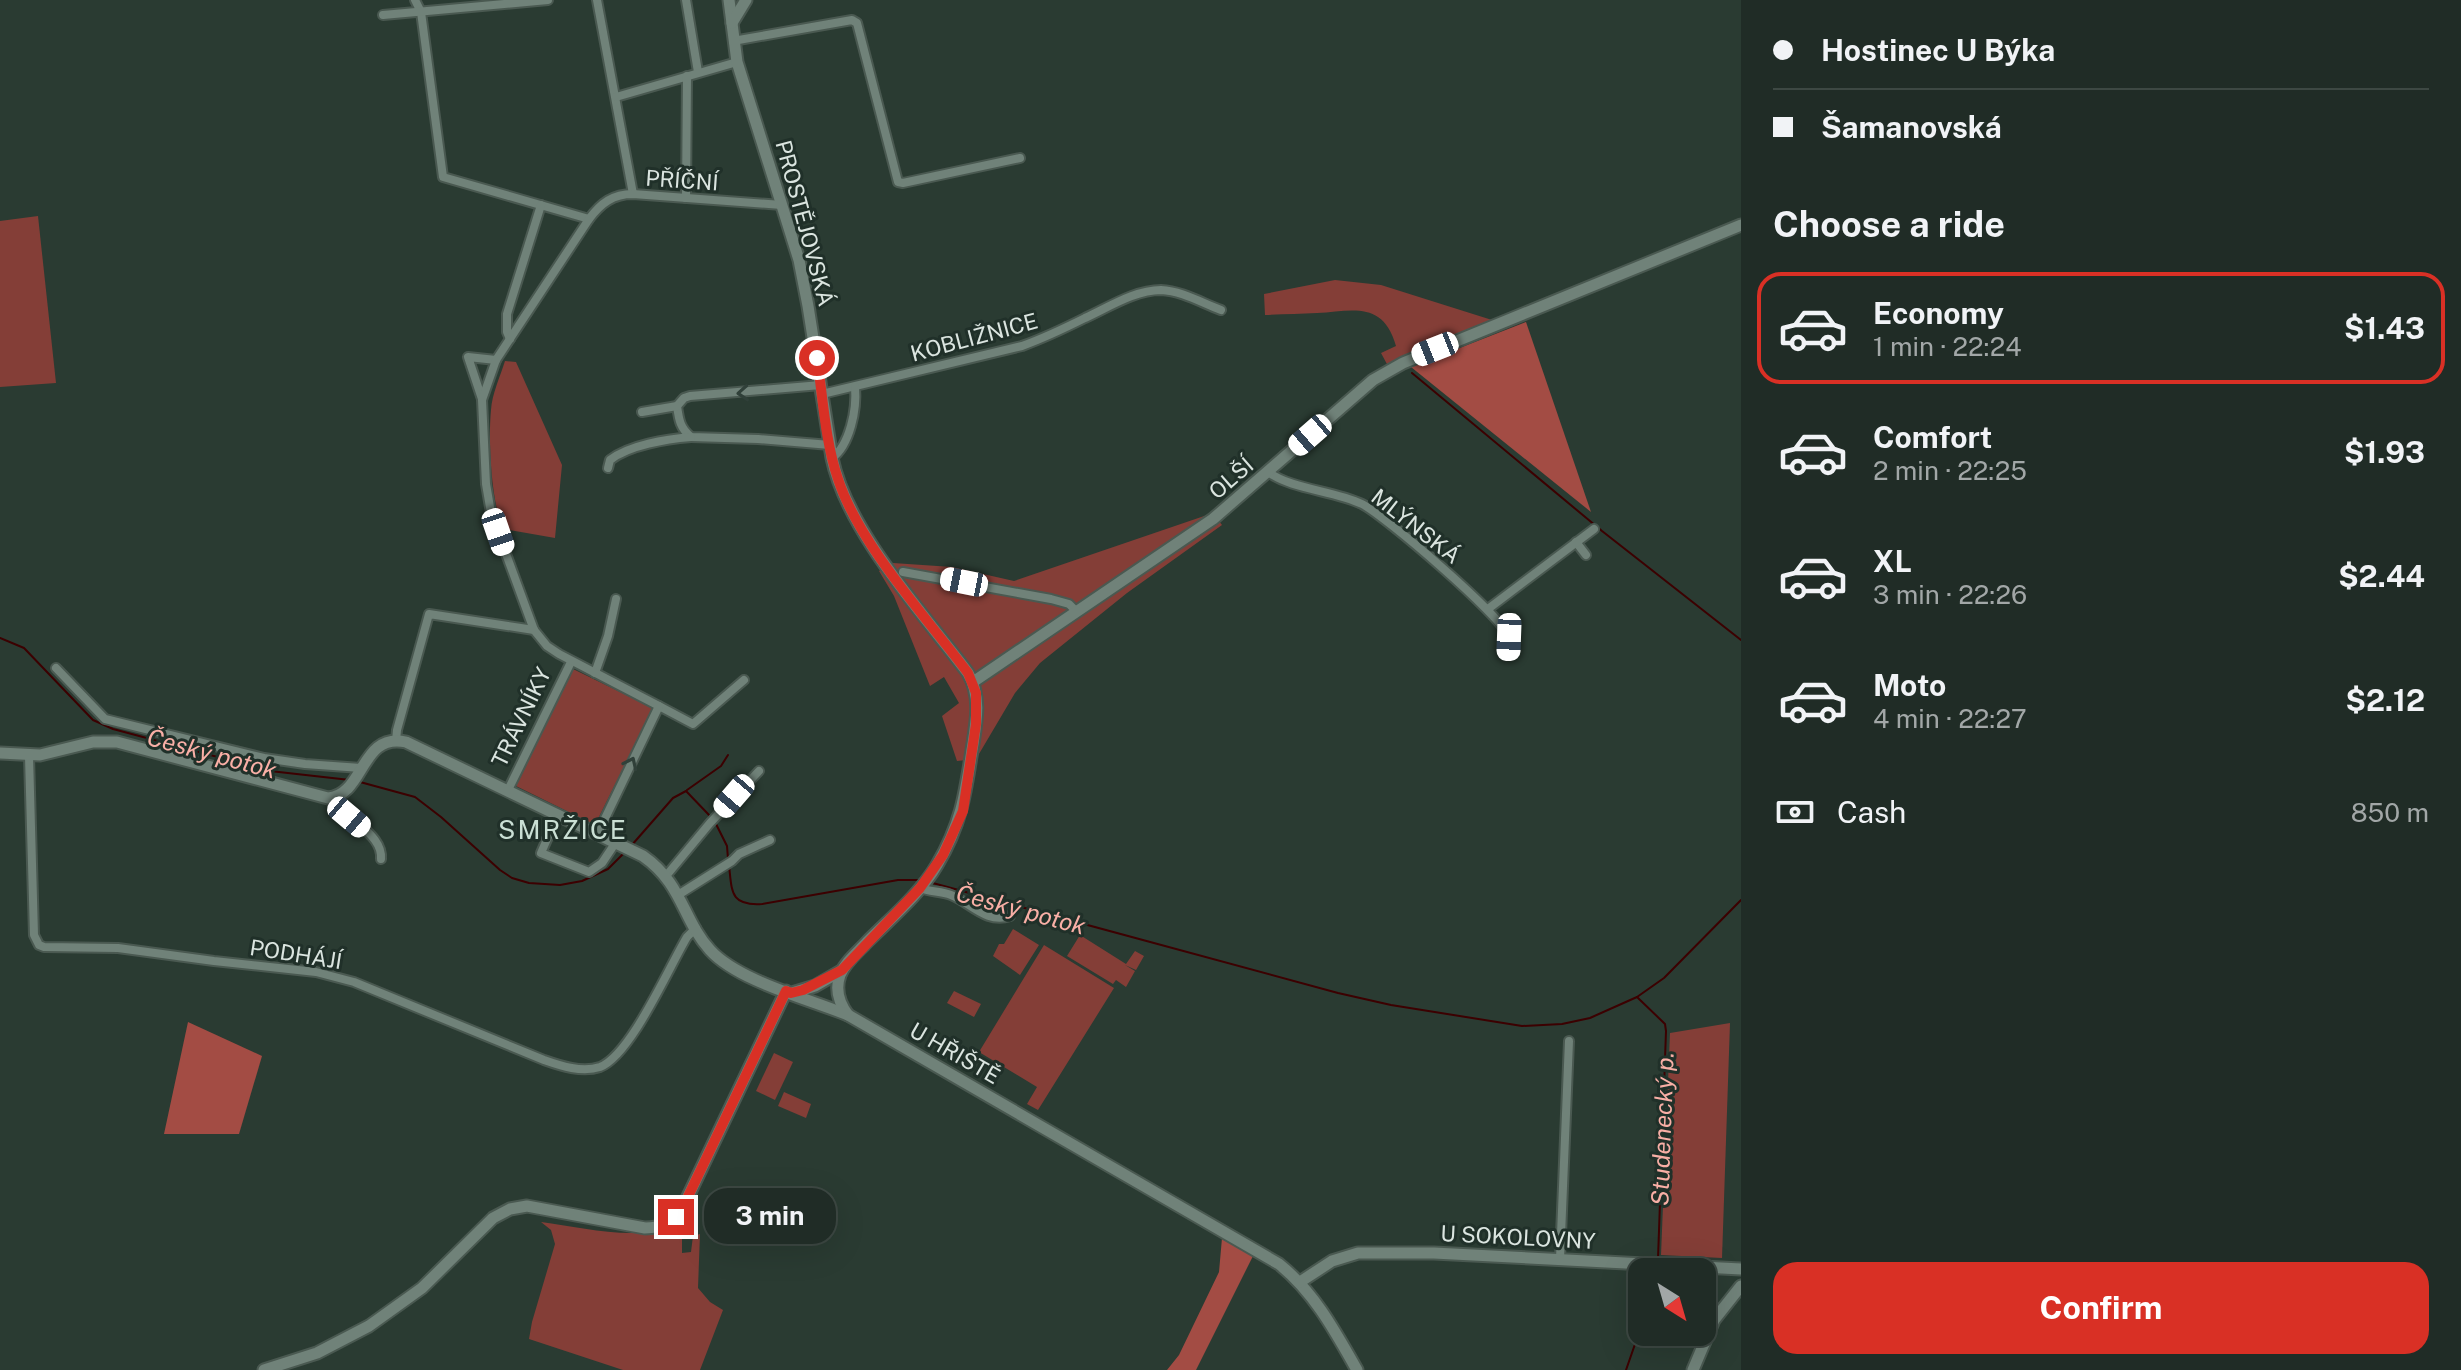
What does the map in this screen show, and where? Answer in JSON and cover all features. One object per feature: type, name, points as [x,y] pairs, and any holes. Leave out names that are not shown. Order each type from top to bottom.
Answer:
[{"type":"street","points":[[415,0],[421,12],[443,177],[589,219]]},
{"type":"street","points":[[383,15],[548,0]]},
{"type":"street","points":[[597,0],[633,194]]},
{"type":"street","points":[[686,0],[698,72]]},
{"type":"street","name":"PROSTĚJOVSKÁ","points":[[729,0],[737,62],[805,287],[832,458],[844,496],[869,540],[973,682]]},
{"type":"street","points":[[732,23],[746,0]]},
{"type":"street","points":[[733,41],[852,20],[857,23],[898,182],[1020,158]]},
{"type":"street","points":[[616,97],[737,62]]},
{"type":"street","points":[[686,198],[687,76]]},
{"type":"street","name":"PŘÍČNÍ","points":[[482,400],[496,360],[589,219],[597,208],[615,196],[633,194],[782,205]]},
{"type":"street","points":[[510,339],[506,325],[508,306],[541,205]]},
{"type":"street","name":"OLŠÍ","points":[[973,682],[1213,519],[1373,380],[1403,363],[1741,225]]},
{"type":"street","name":"KOBLIŽNICE","points":[[642,412],[677,406],[690,396],[855,387],[1022,346],[1122,300],[1159,290],[1179,293],[1221,310]]},
{"type":"street","points":[[496,360],[468,357],[482,400],[486,484],[491,513],[534,630],[547,646],[571,662],[693,724],[744,680]]},
{"type":"street","points":[[832,458],[843,446],[854,413],[855,387]]},
{"type":"street","points":[[677,406],[683,431],[691,437]]},
{"type":"street","points":[[608,468],[610,460],[620,454],[664,440],[691,437],[830,445]]},
{"type":"street","name":"MLÝNSKÁ","points":[[1268,472],[1280,479],[1354,501],[1375,511],[1488,609],[1509,637],[1508,655]]},
{"type":"street","points":[[1488,609],[1594,529]]},
{"type":"street","points":[[1576,542],[1586,555]]},
{"type":"street","points":[[903,572],[1051,599],[1069,604],[1076,611]]},
{"type":"street","points":[[595,673],[608,636],[616,599]]},
{"type":"street","points":[[0,753],[29,756],[93,742],[117,742],[320,797],[337,797],[350,786],[376,749],[396,741],[429,614],[534,630]]},
{"type":"street","name":"TRÁVNÍKY","points":[[508,790],[571,662]]},
{"type":"street","points":[[56,668],[105,719],[264,758],[359,771]]},
{"type":"street","points":[[264,1370],[317,1353],[369,1326],[422,1288],[493,1218],[510,1209],[527,1206],[640,1228],[657,1228],[672,1220],[683,1207],[789,992],[815,986],[842,970],[921,887],[943,855],[963,811],[977,714],[973,682]]},
{"type":"street","points":[[598,833],[659,706]]},
{"type":"street","name":"TRÁVNÍKY","points":[[396,741],[406,742],[634,851],[666,876],[707,947],[723,961],[789,992]]},
{"type":"street","name":"PODHÁJÍ","points":[[29,756],[34,935],[39,945],[44,947],[118,948],[316,972],[354,982],[544,1060],[589,1069],[606,1064],[620,1053],[687,937],[696,928]]},
{"type":"street","points":[[666,876],[759,771]]},
{"type":"street","points":[[337,797],[344,812],[378,843],[381,859]]},
{"type":"street","points":[[558,814],[541,853],[589,872],[602,863],[618,843]]},
{"type":"street","points":[[678,895],[739,854],[770,840]]},
{"type":"street","points":[[921,887],[960,899],[983,915],[1003,919],[1010,916]]},
{"type":"street","points":[[842,970],[838,993],[848,1015]]},
{"type":"street","name":"U HŘIŠTĚ","points":[[789,992],[848,1015],[1279,1264],[1300,1282],[1320,1307],[1357,1370]]},
{"type":"street","points":[[1560,1259],[1569,1041]]},
{"type":"street","name":"U SOKOLOVNY","points":[[1300,1282],[1332,1261],[1358,1253],[1434,1253],[1741,1269]]},
{"type":"street","points":[[1693,1370],[1714,1320],[1741,1286]]},
{"type":"shaded area","points":[[38,216],[56,383],[0,387],[0,221]]},
{"type":"shaded area","points":[[1335,280],[1381,285],[1492,320],[1388,366],[1381,353],[1396,346],[1390,331],[1375,315],[1354,310],[1265,315],[1264,294]]},
{"type":"shaded area","points":[[1526,322],[1591,512],[1411,367]]},
{"type":"shaded area","points":[[505,361],[516,362],[562,465],[555,538],[503,529],[499,517],[491,471],[490,423],[493,398]]},
{"type":"shaded area","points":[[1213,513],[1222,525],[1127,593],[1040,663],[1015,693],[976,759],[957,761],[942,716],[959,703],[944,677],[930,686],[894,596],[879,571],[893,563],[952,567],[1014,581]]},
{"type":"shaded area","points":[[573,669],[653,708],[595,825],[516,786]]},
{"type":"shaded area","points":[[1013,929],[1039,945],[1020,975],[993,956]]},
{"type":"shaded area","points":[[1080,935],[1126,964],[1135,951],[1144,956],[1136,970],[1125,965],[1135,971],[1126,987],[1116,980],[1113,984],[1067,956]]},
{"type":"shaded area","points":[[1044,945],[1114,988],[1038,1110],[1027,1104],[1037,1087],[979,1052]]},
{"type":"shaded area","points":[[954,991],[981,1004],[974,1017],[947,1003]]},
{"type":"shaded area","points":[[188,1022],[262,1056],[239,1134],[164,1134]]},
{"type":"shaded area","points":[[1730,1023],[1722,1258],[1661,1255],[1670,1033]]},
{"type":"shaded area","points":[[774,1053],[793,1062],[775,1100],[756,1091]]},
{"type":"shaded area","points":[[784,1092],[811,1104],[806,1118],[778,1106]]},
{"type":"shaded area","points":[[541,1222],[623,1233],[670,1227],[682,1232],[682,1253],[691,1252],[693,1236],[700,1234],[698,1288],[710,1302],[723,1310],[700,1370],[623,1370],[529,1339],[555,1244],[551,1230]]},
{"type":"shaded area","points":[[1222,1238],[1253,1256],[1196,1370],[1167,1370],[1179,1355],[1219,1272]]},
{"type":"waterway","points":[[1412,373],[1602,531],[1741,640]]},
{"type":"waterway","name":"Český potok","points":[[0,638],[24,648],[93,720],[113,729],[270,771],[350,780]]},
{"type":"waterway","points":[[687,790],[721,766],[728,755]]},
{"type":"waterway","name":"Český potok","points":[[360,782],[415,797],[500,870],[529,883],[560,885],[582,881],[608,869],[626,851]]},
{"type":"waterway","name":"Český potok","points":[[631,846],[673,798],[686,791],[710,816]]},
{"type":"waterway","name":"Český potok","points":[[716,824],[727,846],[728,859]]},
{"type":"waterway","name":"Český potok","points":[[729,865],[732,890],[738,900],[752,904],[898,880],[919,880]]},
{"type":"waterway","name":"Český potok","points":[[929,882],[1338,993],[1391,1005],[1522,1026],[1562,1024],[1590,1018],[1637,997],[1664,978],[1741,900]]},
{"type":"waterway","name":"Studenecký p.","points":[[1637,997],[1665,1024],[1666,1031],[1658,1258]]},
{"type":"waterway","name":"Studenecký p.","points":[[1626,1370],[1634,1346]]},
{"type":"district","name":"SMRŽICE","points":[[563,829]]},
{"type":"route","points":[[676,1217],[786,991],[803,990],[842,970],[920,888],[943,855],[965,800],[977,714],[975,687],[968,673],[879,555],[844,496],[833,464],[817,358]]}]
